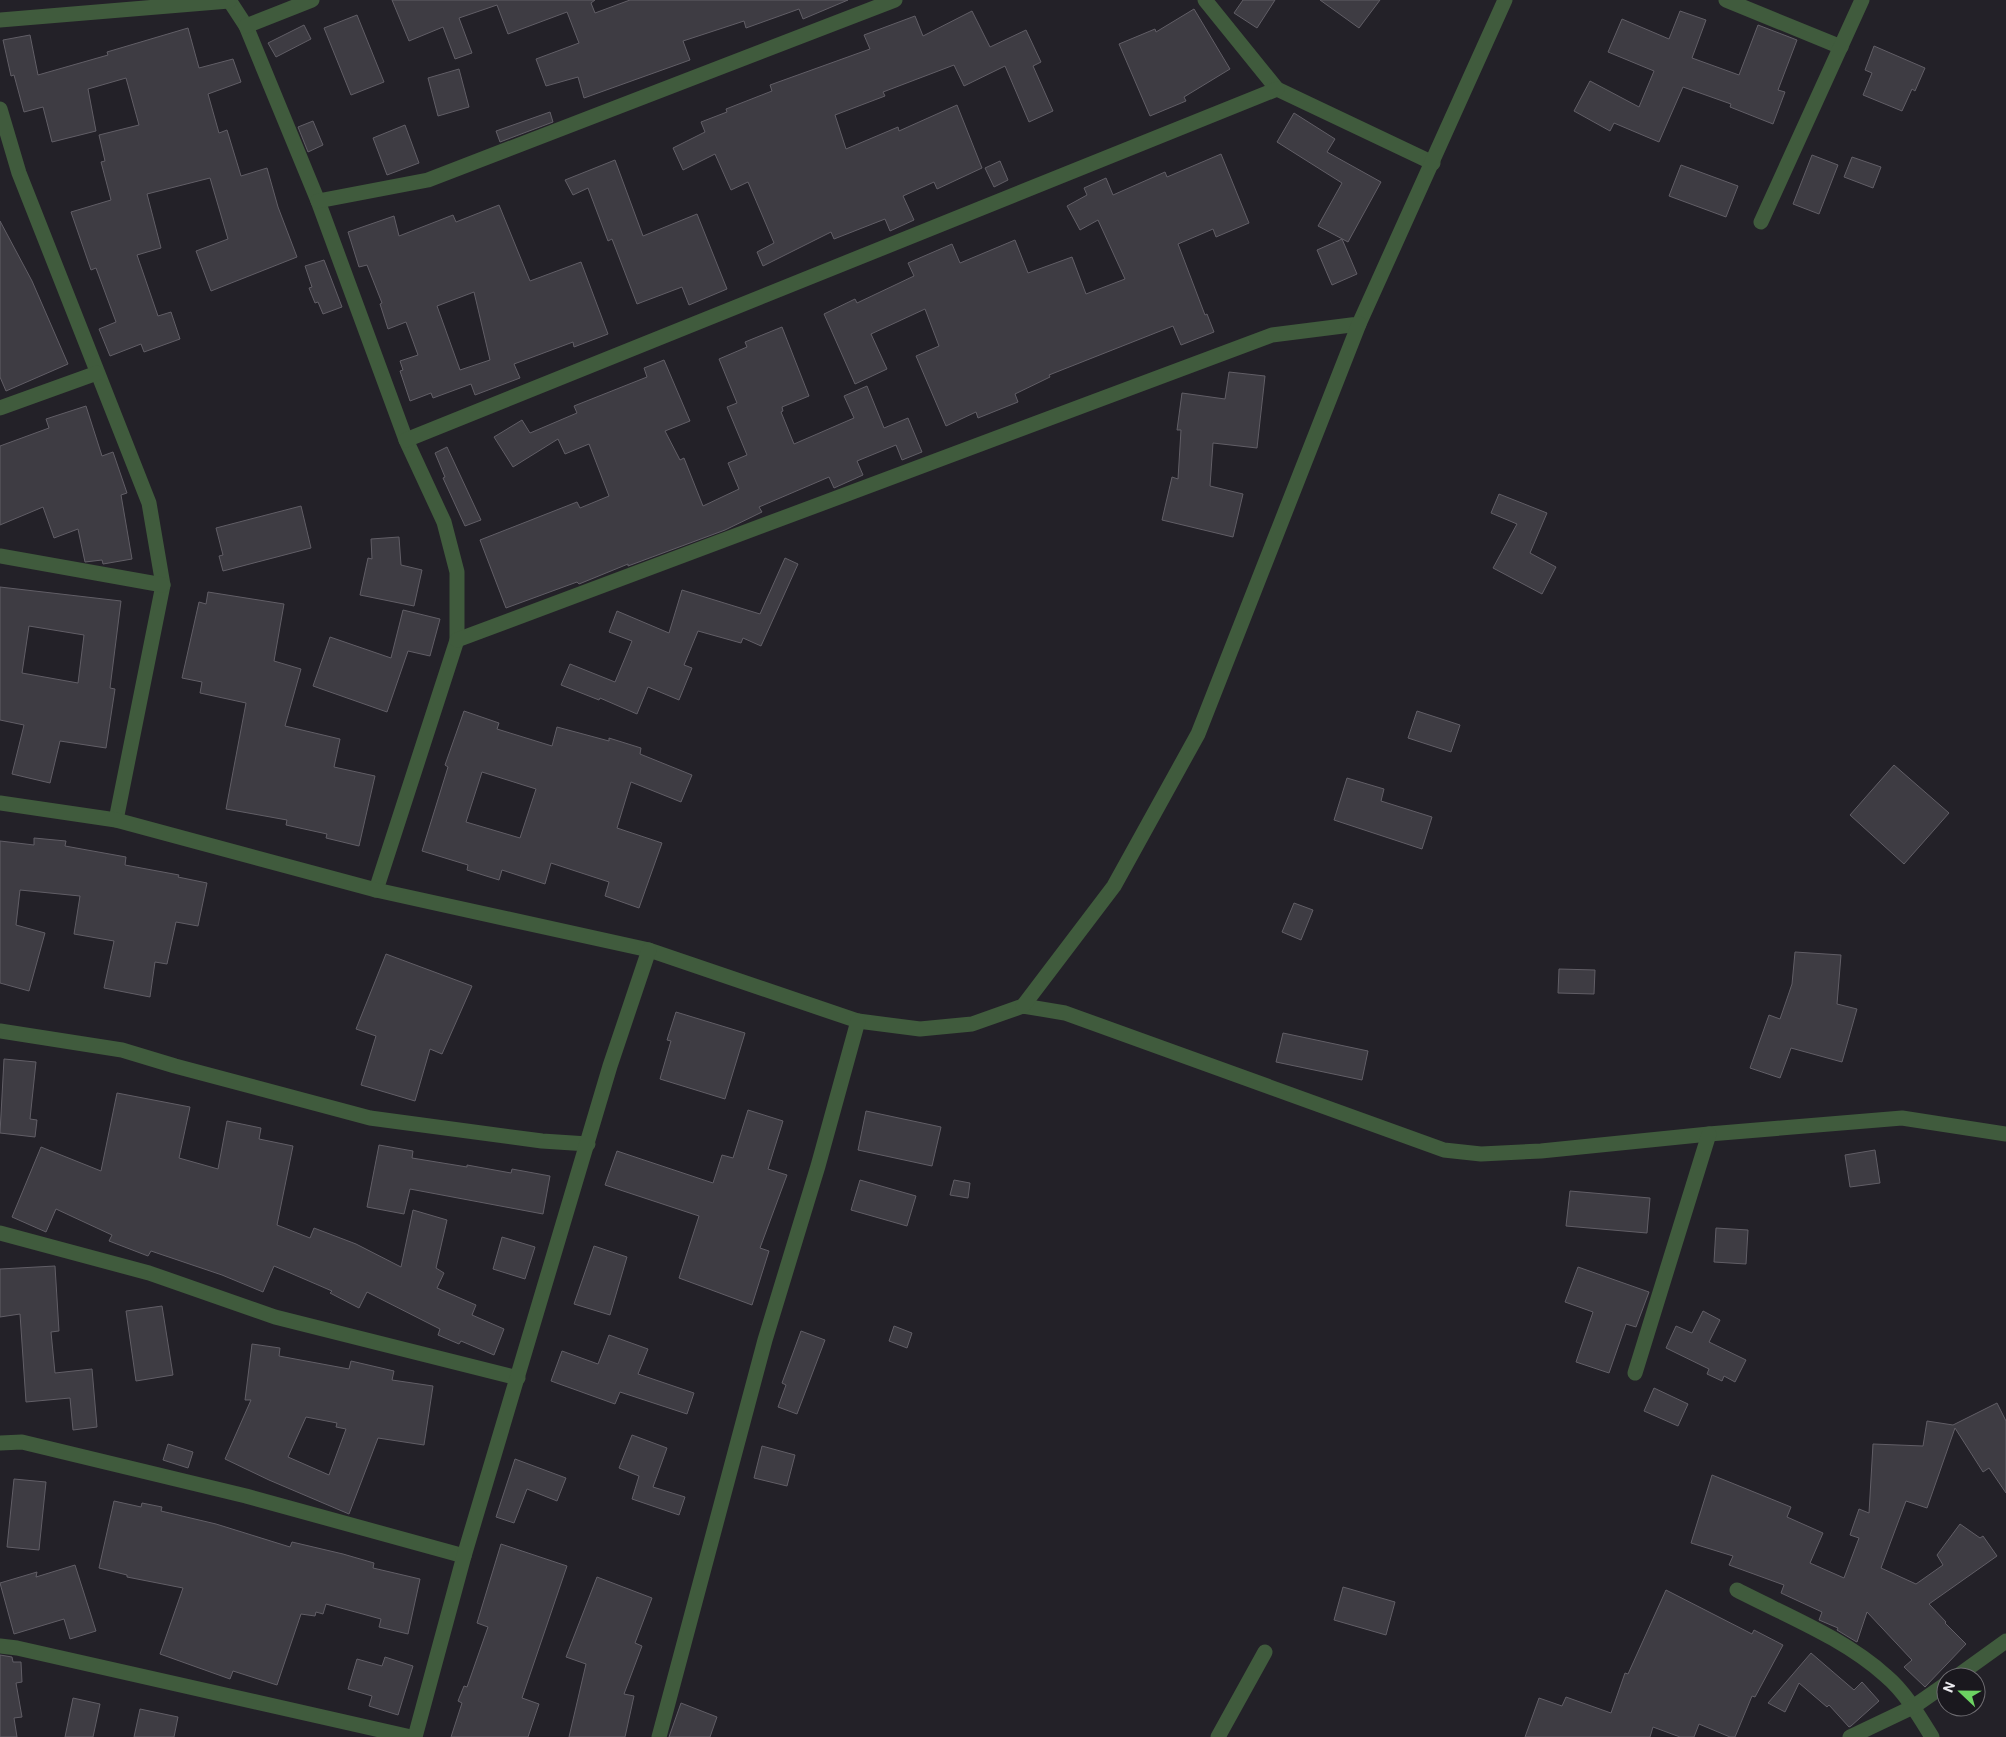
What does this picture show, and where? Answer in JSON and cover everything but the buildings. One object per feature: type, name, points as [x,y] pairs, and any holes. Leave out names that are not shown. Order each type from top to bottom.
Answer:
[{"type":"street","points":[[0,20],[229,0],[246,26],[318,201],[406,440],[444,522],[457,572],[457,640],[376,890]]},
{"type":"street","points":[[246,26],[312,0]]},
{"type":"street","points":[[318,201],[428,180],[895,0]]},
{"type":"street","points":[[1205,0],[1277,90],[1433,163]]},
{"type":"street","points":[[1023,1006],[1114,886],[1198,734],[1358,324],[1433,163],[1505,0]]},
{"type":"street","points":[[1726,0],[1841,47]]},
{"type":"street","points":[[1761,222],[1862,0]]},
{"type":"street","points":[[406,440],[1277,90]]},
{"type":"street","points":[[0,110],[19,173],[149,503],[163,585],[116,820]]},
{"type":"street","points":[[457,640],[1272,336],[1358,324]]},
{"type":"street","points":[[0,408],[98,373]]},
{"type":"street","points":[[0,556],[163,585]]},
{"type":"street","points":[[0,803],[116,820],[376,890],[649,950],[858,1021],[920,1030],[972,1024],[1023,1006],[1065,1013],[1444,1150],[1482,1154],[1541,1151],[1709,1134],[1902,1118],[2006,1134]]},
{"type":"street","points":[[415,1737],[464,1556],[610,1066],[649,950]]},
{"type":"street","points":[[659,1737],[762,1349],[818,1166],[858,1021]]},
{"type":"street","points":[[0,1031],[122,1050],[370,1118],[588,1144]]},
{"type":"street","points":[[1635,1373],[1709,1134]]},
{"type":"street","points":[[0,1232],[149,1273],[275,1317],[518,1378]]},
{"type":"street","points":[[0,1443],[22,1442],[246,1496],[464,1556]]},
{"type":"street","points":[[1737,1590],[1855,1651],[1888,1677],[1914,1707],[1932,1737]]},
{"type":"street","points":[[1970,1667],[2006,1641]]},
{"type":"street","points":[[0,1646],[36,1652],[411,1737]]},
{"type":"street","points":[[1218,1737],[1265,1652]]},
{"type":"street","points":[[1850,1737],[1914,1707],[1936,1691]]}]
